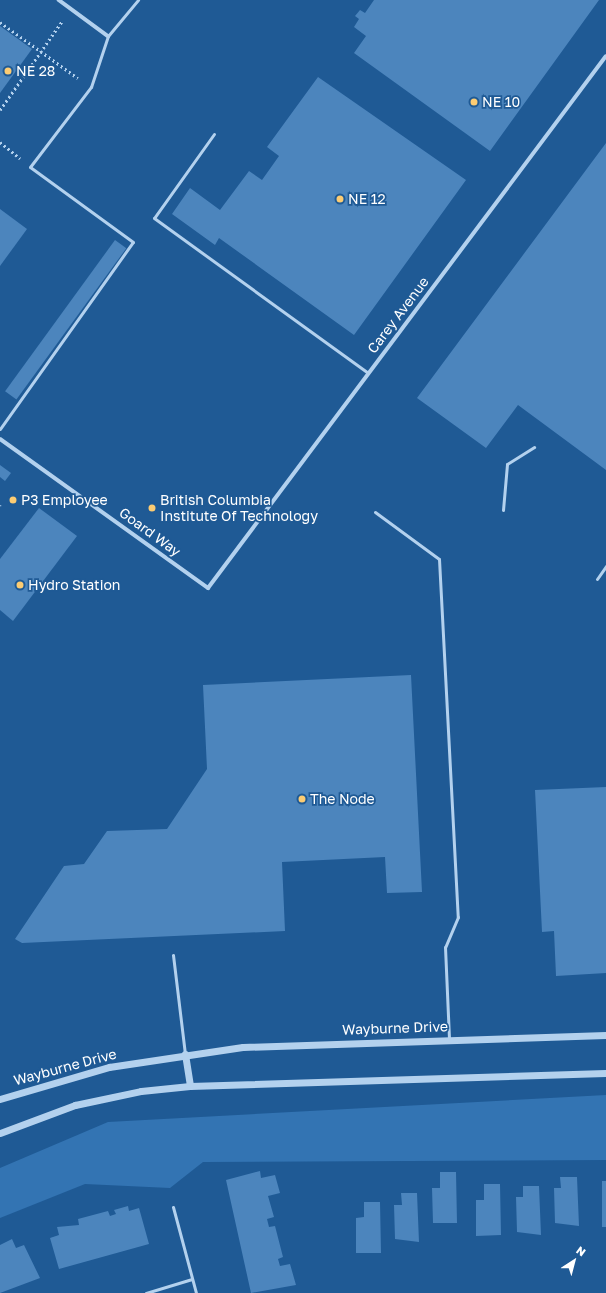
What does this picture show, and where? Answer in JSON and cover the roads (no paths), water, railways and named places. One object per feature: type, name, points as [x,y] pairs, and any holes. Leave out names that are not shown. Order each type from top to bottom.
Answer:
[{"type":"street","points":[[59,0],[108,36]]},
{"type":"street","name":"Carey Avenue","points":[[208,588],[606,56]]},
{"type":"street","name":"Goard Way","points":[[0,438],[208,588]]},
{"type":"street","name":"Wayburne Drive","points":[[0,1099],[109,1067],[185,1054],[243,1047],[606,1035]]},
{"type":"street","points":[[185,1054],[190,1086]]},
{"type":"street","points":[[0,1133],[75,1105],[141,1091],[190,1086],[606,1073]]},
{"type":"lane","points":[[0,429],[133,242],[30,166],[91,87],[108,36],[138,0]]},
{"type":"lane","points":[[214,134],[154,218],[368,373]]},
{"type":"lane","points":[[503,510],[507,464],[534,447]]},
{"type":"lane","points":[[375,512],[439,559],[458,917],[445,946],[449,1039]]},
{"type":"lane","points":[[597,579],[606,566]]},
{"type":"lane","points":[[173,956],[185,1054]]},
{"type":"lane","points":[[173,1207],[196,1293]]},
{"type":"lane","points":[[146,1293],[192,1279]]},
{"type":"place","name":"NE 28","points":[[8,71]]},
{"type":"place","name":"NE 10","points":[[474,102]]},
{"type":"place","name":"NE 12","points":[[340,199]]},
{"type":"place","name":"P3 Employee","points":[[13,500]]},
{"type":"place","name":"British Columbia Institute Of Technology","points":[[152,508]]},
{"type":"place","name":"Hydro Station","points":[[20,585]]},
{"type":"place","name":"The Node","points":[[302,799]]}]
